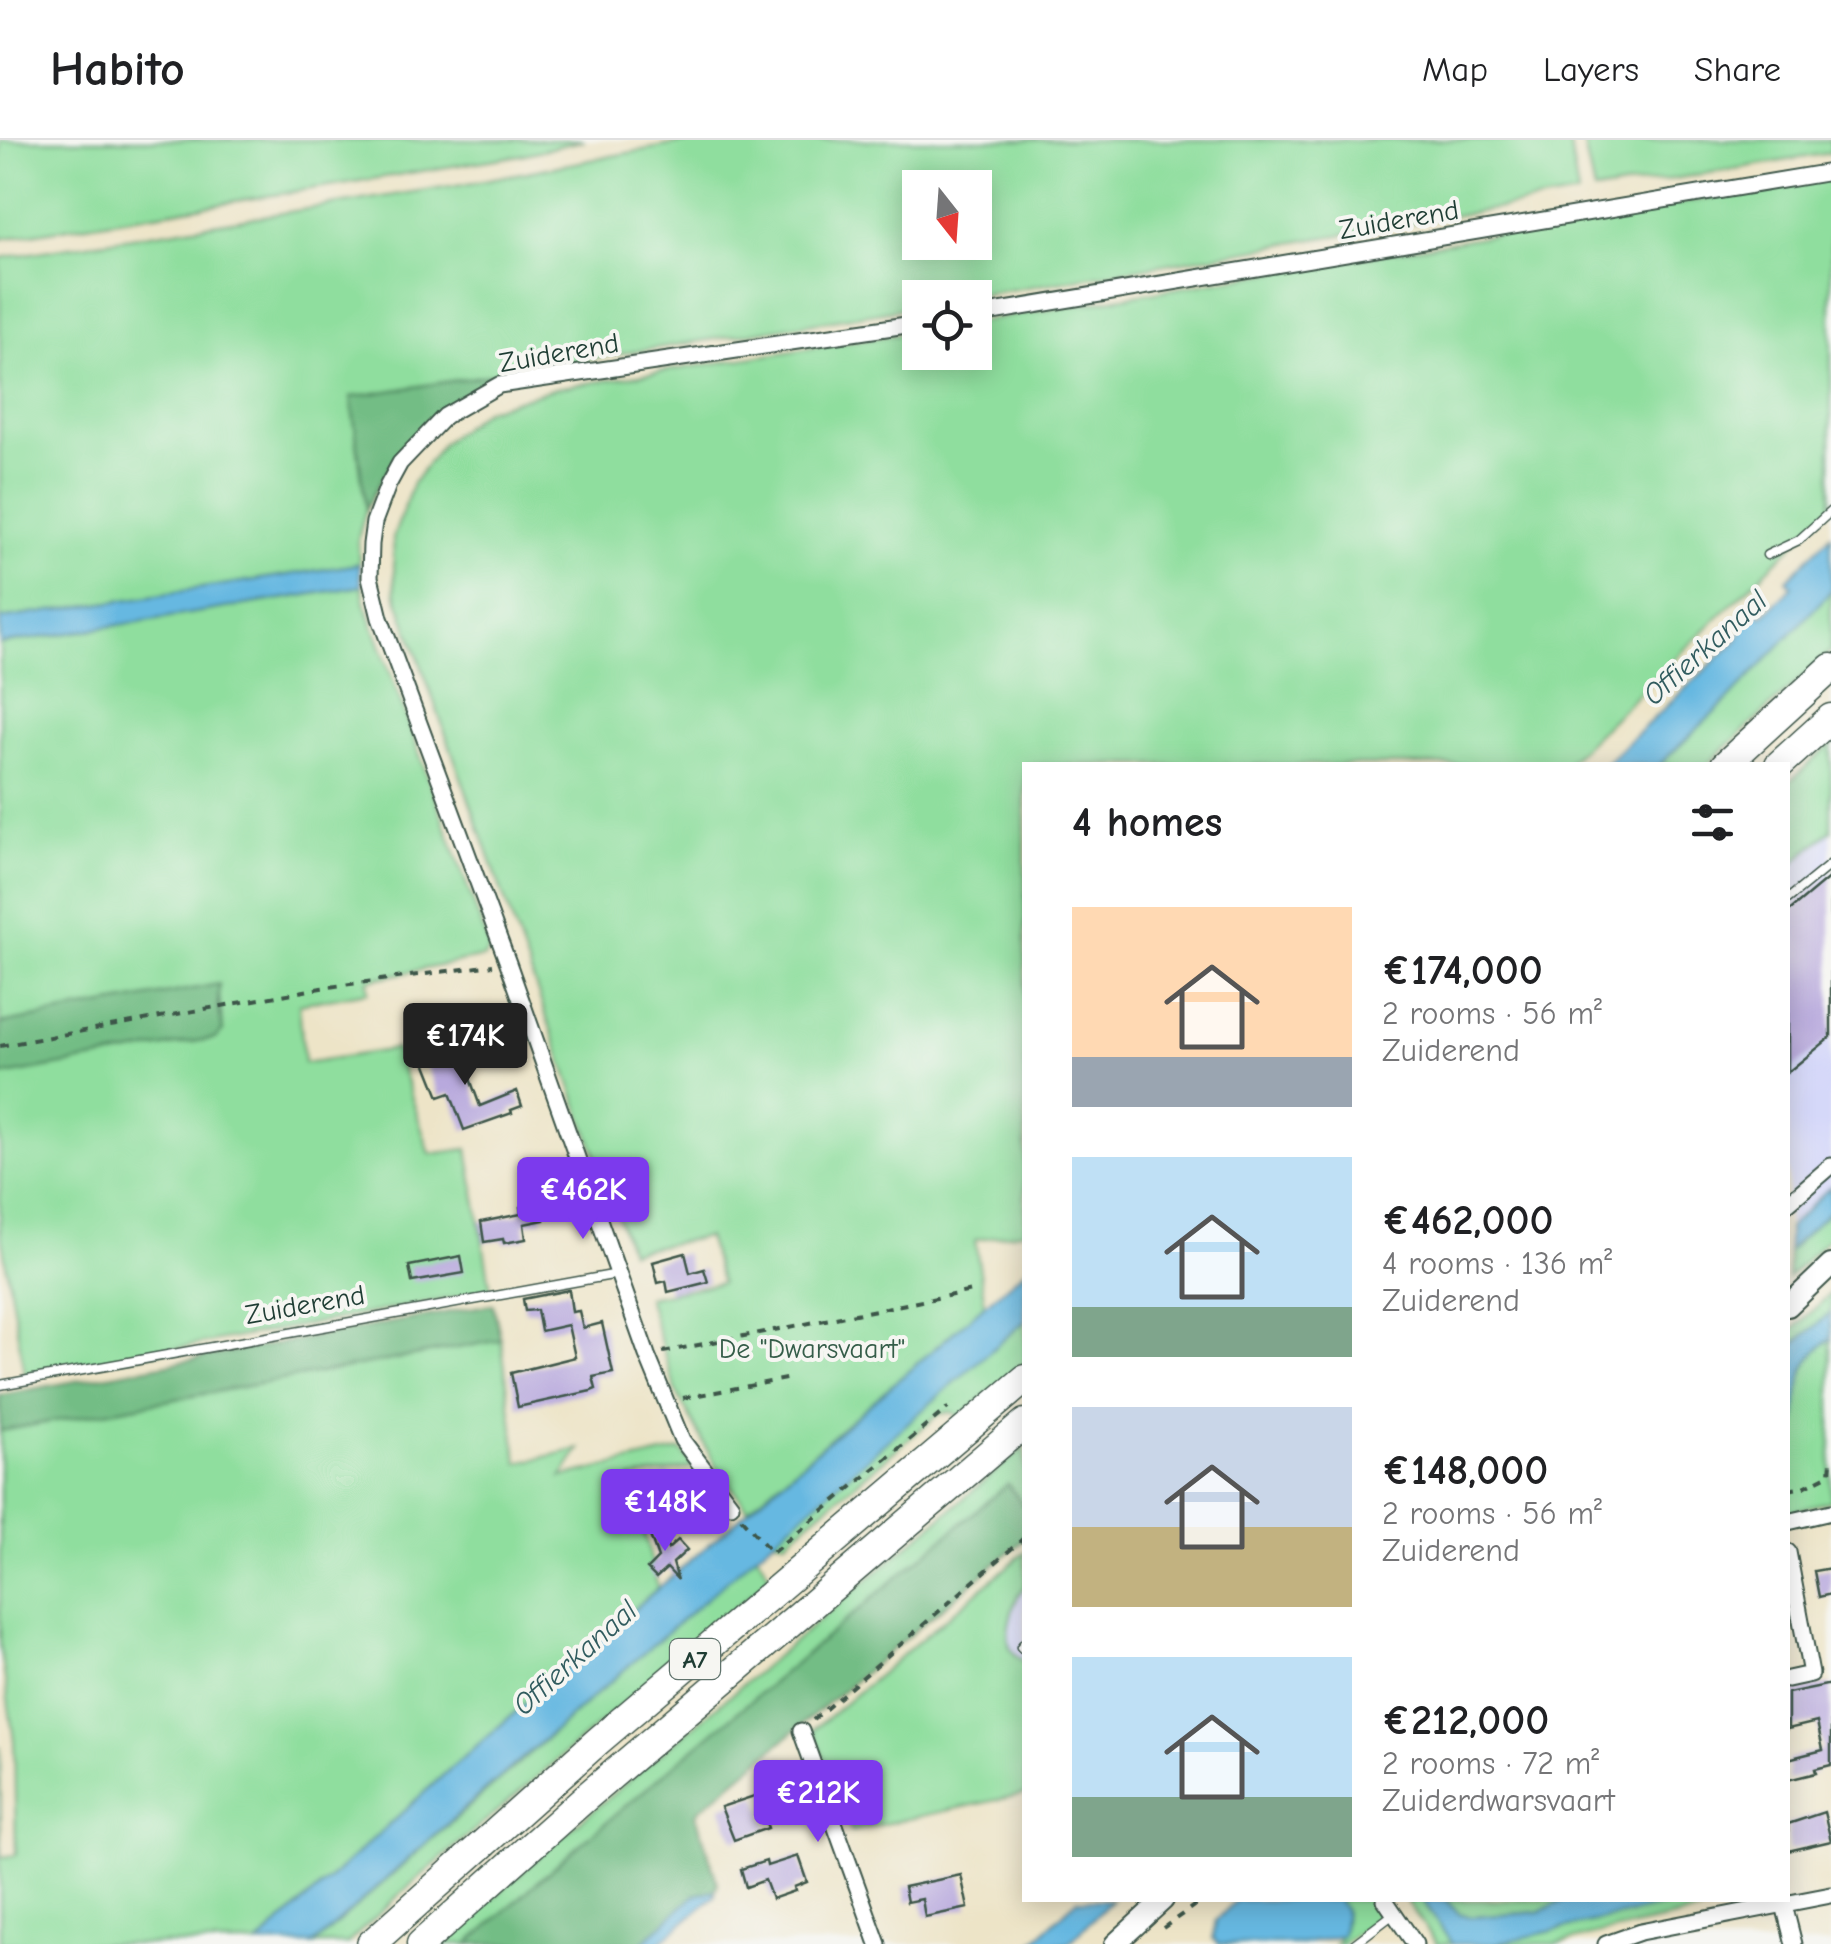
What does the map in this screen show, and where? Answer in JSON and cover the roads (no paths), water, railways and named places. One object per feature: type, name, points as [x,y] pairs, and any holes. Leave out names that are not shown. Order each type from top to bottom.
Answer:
[{"type":"highway","points":[[1727,762],[1831,668]]},
{"type":"highway","points":[[1781,762],[1831,718]]},
{"type":"highway","name":"A7","points":[[371,1944],[598,1741],[1022,1383]]},
{"type":"highway","name":"A7","points":[[422,1944],[585,1798],[1022,1426]]},
{"type":"street","name":"Zuiderend","points":[[992,312],[1831,172]]},
{"type":"street","name":"Zuiderend","points":[[734,1509],[682,1440],[646,1355],[508,963],[380,618],[370,577],[374,522],[400,463],[445,416],[499,386],[902,326]]},
{"type":"street","points":[[1790,1201],[1831,1166]]},
{"type":"street","points":[[1790,1304],[1831,1265]]},
{"type":"street","points":[[1790,1522],[1831,1512]]},
{"type":"street","points":[[1790,1563],[1811,1674],[1790,1679]]},
{"type":"street","points":[[801,1731],[878,1944]]},
{"type":"street","points":[[1606,1944],[1642,1938],[1737,1906],[1784,1906],[1831,1895]]},
{"type":"street","points":[[1116,1944],[1160,1902]]},
{"type":"street","points":[[1390,1906],[1415,1944]]},
{"type":"street","points":[[1784,1906],[1794,1944]]},
{"type":"lane","points":[[1767,555],[1799,540],[1831,511]]},
{"type":"lane","points":[[1790,897],[1831,864]]},
{"type":"lane","name":"Zuiderend","points":[[0,1385],[618,1274]]},
{"type":"lane","points":[[1354,1944],[1390,1906]]},
{"type":"water","points":[[1831,535],[1831,591],[1729,699],[1662,762],[1607,762],[1737,640],[1752,609],[1762,616],[1793,586],[1787,580]]},
{"type":"water","points":[[359,564],[362,586],[0,644],[0,619]]},
{"type":"water","points":[[1831,1186],[1831,1210],[1790,1249],[1790,1226]]},
{"type":"water","points":[[1022,1273],[1022,1324],[314,1944],[258,1944],[450,1769]]},
{"type":"water","points":[[1831,1313],[1831,1339],[1817,1350],[1802,1376],[1790,1445],[1790,1347]]},
{"type":"water","points":[[715,1890],[715,1896],[658,1944],[641,1944],[695,1895]]},
{"type":"water","points":[[1075,1902],[1110,1902],[1068,1944],[1031,1944]]},
{"type":"water","points":[[1235,1902],[1339,1902],[1345,1911],[1342,1936],[1302,1944],[1220,1944],[1213,1939],[1216,1920]]},
{"type":"water","points":[[1424,1902],[1447,1902],[1458,1913],[1472,1917],[1539,1912],[1562,1902],[1682,1902],[1494,1944],[1452,1944]]},
{"type":"water label","name":"Offierkanaal","points":[[1705,648]]},
{"type":"water label","name":"Offierkanaal","points":[[575,1658]]},
{"type":"park label","name":"De \"Dwarsvaart\"","points":[[812,1349]]}]
